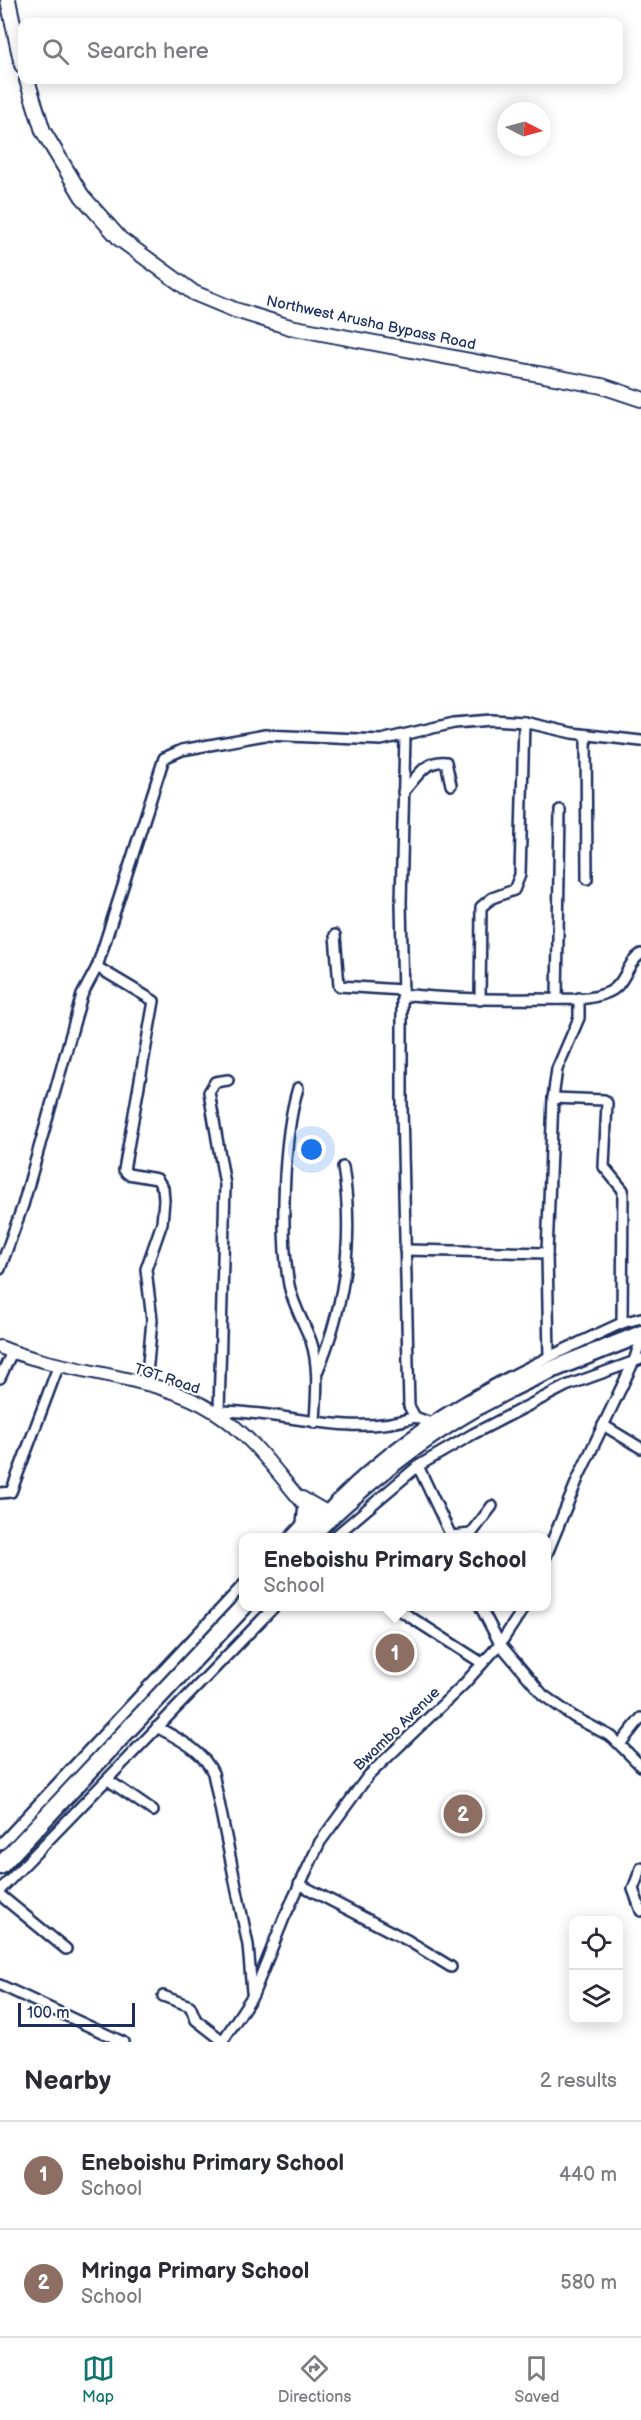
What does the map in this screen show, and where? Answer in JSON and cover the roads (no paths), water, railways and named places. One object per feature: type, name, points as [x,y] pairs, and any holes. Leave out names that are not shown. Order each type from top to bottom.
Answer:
[{"type":"highway","points":[[310,1533],[321,1519],[455,1419],[549,1371],[641,1334]]},
{"type":"highway","points":[[0,1866],[239,1611]]},
{"type":"main road","points":[[8,0],[18,46]]},
{"type":"main road","name":"Northwest Arusha Bypass Road","points":[[28,84],[43,131],[81,196],[120,239],[194,293],[235,310],[290,327],[602,386],[641,399]]},
{"type":"street","points":[[0,1269],[22,1205],[82,995],[97,967],[164,758],[182,750],[265,735],[381,740],[472,721],[524,722],[586,735],[641,741]]},
{"type":"street","points":[[480,1000],[481,907],[492,898],[508,895],[519,884],[524,722]]},
{"type":"street","points":[[586,735],[587,879]]},
{"type":"street","points":[[405,736],[401,1096],[409,1406],[415,1417]]},
{"type":"street","points":[[403,792],[424,768],[440,762],[446,762],[451,785]]},
{"type":"street","points":[[557,999],[560,810]]},
{"type":"street","points":[[335,935],[339,986],[480,1000],[579,998],[612,990],[641,954]]},
{"type":"street","points":[[97,967],[154,1001],[124,1170],[128,1174],[157,1179],[163,1188],[162,1223],[146,1269],[152,1320],[146,1385]]},
{"type":"street","points":[[549,1357],[547,1253],[553,1098],[557,1069],[579,1018],[579,998]]},
{"type":"street","points":[[228,1080],[215,1082],[209,1092],[225,1185],[216,1411],[257,1412],[315,1423],[389,1423],[415,1417],[428,1422]]},
{"type":"street","points":[[298,1088],[288,1138],[287,1262],[289,1287],[310,1340],[317,1373],[315,1423]]},
{"type":"street","points":[[553,1098],[604,1100],[607,1103],[604,1167],[623,1190],[622,1323]]},
{"type":"street","points":[[317,1373],[336,1323],[342,1298],[350,1217],[344,1167]]},
{"type":"street","points":[[405,1250],[547,1253]]},
{"type":"street","points":[[321,1519],[349,1486],[428,1422],[500,1380],[622,1323],[641,1318]]},
{"type":"street","points":[[551,1545],[603,1425],[638,1360],[641,1340]]},
{"type":"street","points":[[0,1378],[6,1350]]},
{"type":"street","name":"TGT Road","points":[[6,1350],[58,1366],[146,1385],[216,1411],[248,1438],[293,1492],[321,1519]]},
{"type":"street","points":[[297,1533],[566,1386],[638,1360]]},
{"type":"street","points":[[0,1493],[11,1492],[58,1366]]},
{"type":"street","points":[[603,1425],[641,1448]]},
{"type":"street","points":[[418,1466],[450,1533]]},
{"type":"street","points":[[293,1492],[321,1519]]},
{"type":"street","points":[[472,1533],[492,1506]]},
{"type":"street","points":[[0,1845],[239,1589]]},
{"type":"street","points":[[0,1890],[270,1611]]},
{"type":"street","points":[[401,1611],[482,1663]]},
{"type":"street","points":[[483,1611],[500,1644],[528,1680],[555,1706],[621,1743],[641,1766]]},
{"type":"street","name":"Bwambo Avenue","points":[[222,2041],[253,1995],[299,1884],[320,1842],[368,1776],[500,1644],[522,1611]]},
{"type":"street","points":[[621,1743],[641,1718]]},
{"type":"street","points":[[157,1726],[195,1749],[206,1759],[213,1773],[248,1945],[253,1995]]},
{"type":"street","points":[[108,1780],[153,1811]]},
{"type":"street","points":[[641,1868],[633,1889],[641,1911]]},
{"type":"street","points":[[299,1884],[399,1936],[451,1967]]},
{"type":"street","points":[[0,1895],[66,1949]]},
{"type":"street","points":[[0,1985],[123,2042]]},
{"type":"street","points":[[163,1996],[190,2006],[196,2020],[222,2041]]},
{"type":"place","name":"Eneboishu Primary School","points":[[395,1653]]},
{"type":"place","name":"Mringa Primary School","points":[[463,1814]]}]
